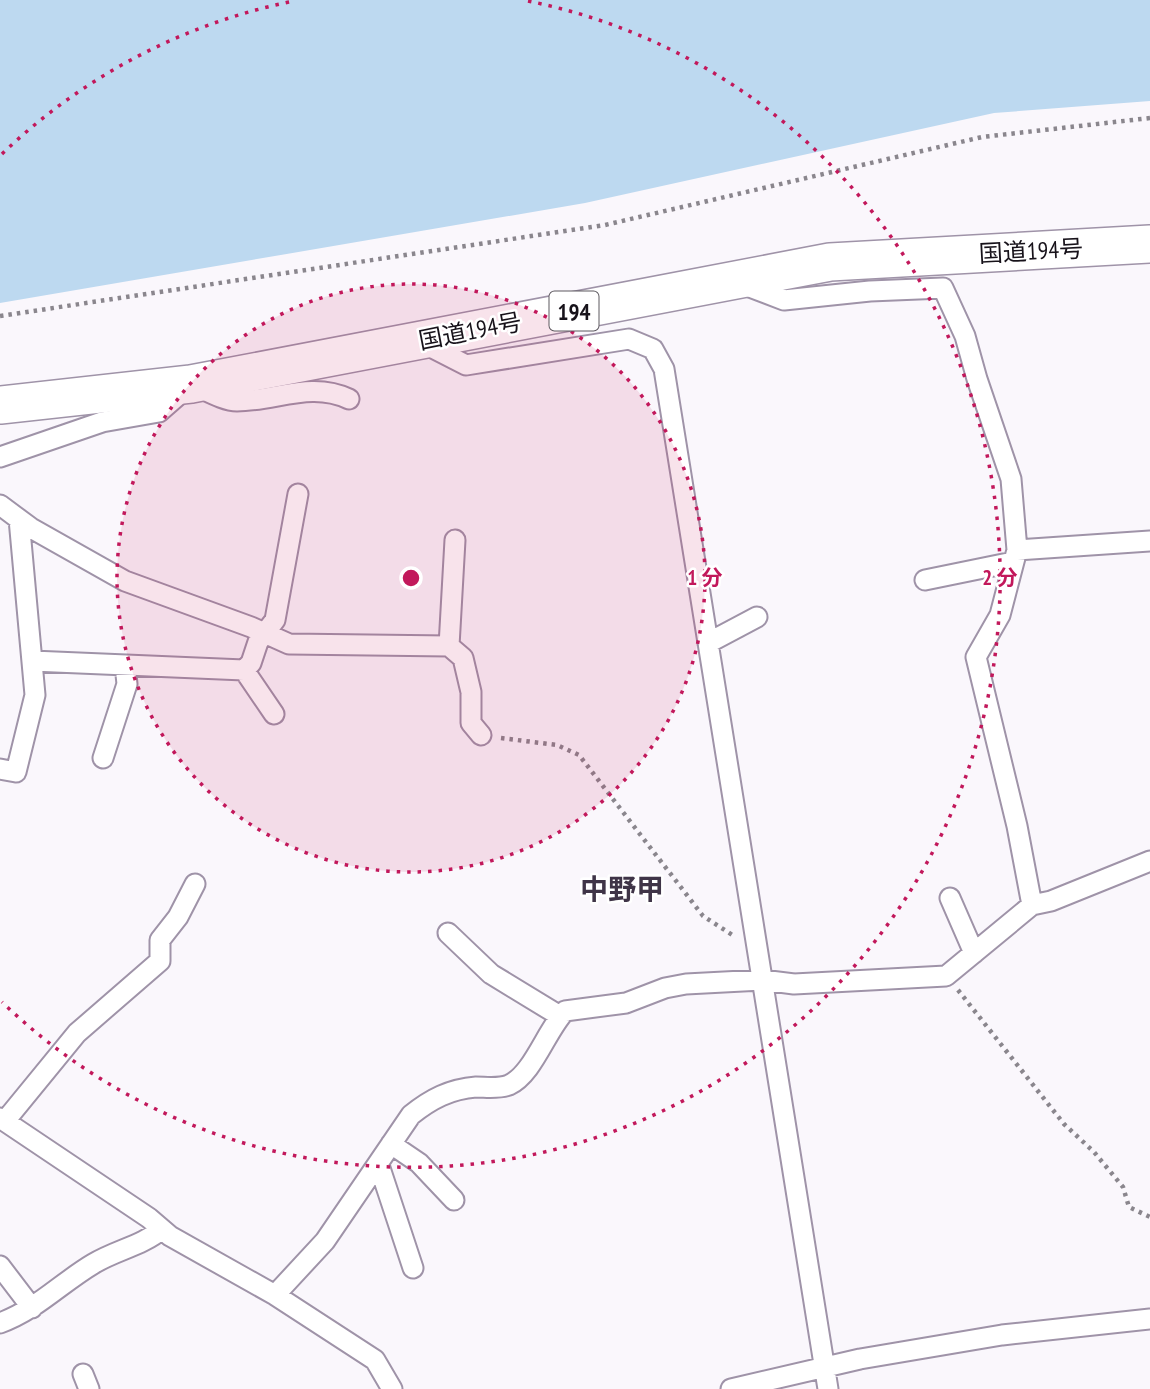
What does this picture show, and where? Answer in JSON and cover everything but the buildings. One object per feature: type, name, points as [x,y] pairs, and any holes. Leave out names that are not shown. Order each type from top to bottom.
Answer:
[{"type":"highway","name":"国道194号","points":[[0,405],[191,384],[830,262],[1150,244]]},
{"type":"street","points":[[734,281],[785,300],[870,291],[943,288],[965,336],[1011,479],[1015,556],[1000,615],[976,657],[1017,826],[1032,905]]},
{"type":"street","points":[[419,341],[466,365],[629,339],[653,349],[664,369],[828,1389]]},
{"type":"street","points":[[0,457],[102,422],[159,412],[191,384],[234,401],[303,390],[335,393],[349,399]]},
{"type":"street","points":[[32,661],[244,670],[251,663],[258,642],[275,620],[298,494]]},
{"type":"street","points":[[0,505],[31,528],[125,581],[289,644],[449,646],[463,658],[471,692],[471,723],[481,735]]},
{"type":"street","points":[[0,769],[16,772],[35,695],[19,519]]},
{"type":"street","points":[[449,646],[455,540]]},
{"type":"street","points":[[925,580],[1015,556],[1150,541]]},
{"type":"street","points":[[708,643],[757,617]]},
{"type":"street","points":[[103,758],[127,684],[125,665]]},
{"type":"street","points":[[244,670],[274,713]]},
{"type":"street","points":[[275,1295],[325,1241],[411,1115],[430,1100],[461,1090],[508,1085],[525,1072],[565,1011],[626,1003],[665,988],[686,984],[762,980],[794,984],[946,976],[1032,905],[1051,901],[1150,861]]},
{"type":"street","points":[[195,884],[178,917],[160,940],[160,961],[78,1033],[2,1119],[162,1229],[275,1295],[375,1360],[392,1389]]},
{"type":"street","points":[[950,898],[975,953]]},
{"type":"street","points":[[448,933],[491,974],[560,1016]]},
{"type":"street","points":[[391,1144],[419,1163],[454,1200]]},
{"type":"street","points":[[379,1165],[414,1268]]},
{"type":"street","points":[[0,1322],[32,1308],[93,1264],[148,1241],[162,1229]]},
{"type":"street","points":[[0,1266],[32,1308]]},
{"type":"street","points":[[731,1389],[860,1359],[1003,1335],[1150,1319]]},
{"type":"path","points":[[0,316],[606,225],[982,137],[1150,118]]},
{"type":"path","points":[[481,735],[556,745],[579,755],[703,916],[758,952]]},
{"type":"path","points":[[946,976],[1064,1124],[1094,1152],[1123,1186],[1129,1207],[1150,1217]]},
{"type":"water","points":[[0,0],[1150,0],[1150,101],[994,113],[585,203],[0,303]]},
{"type":"district","name":"中野甲","points":[[622,888]]}]
